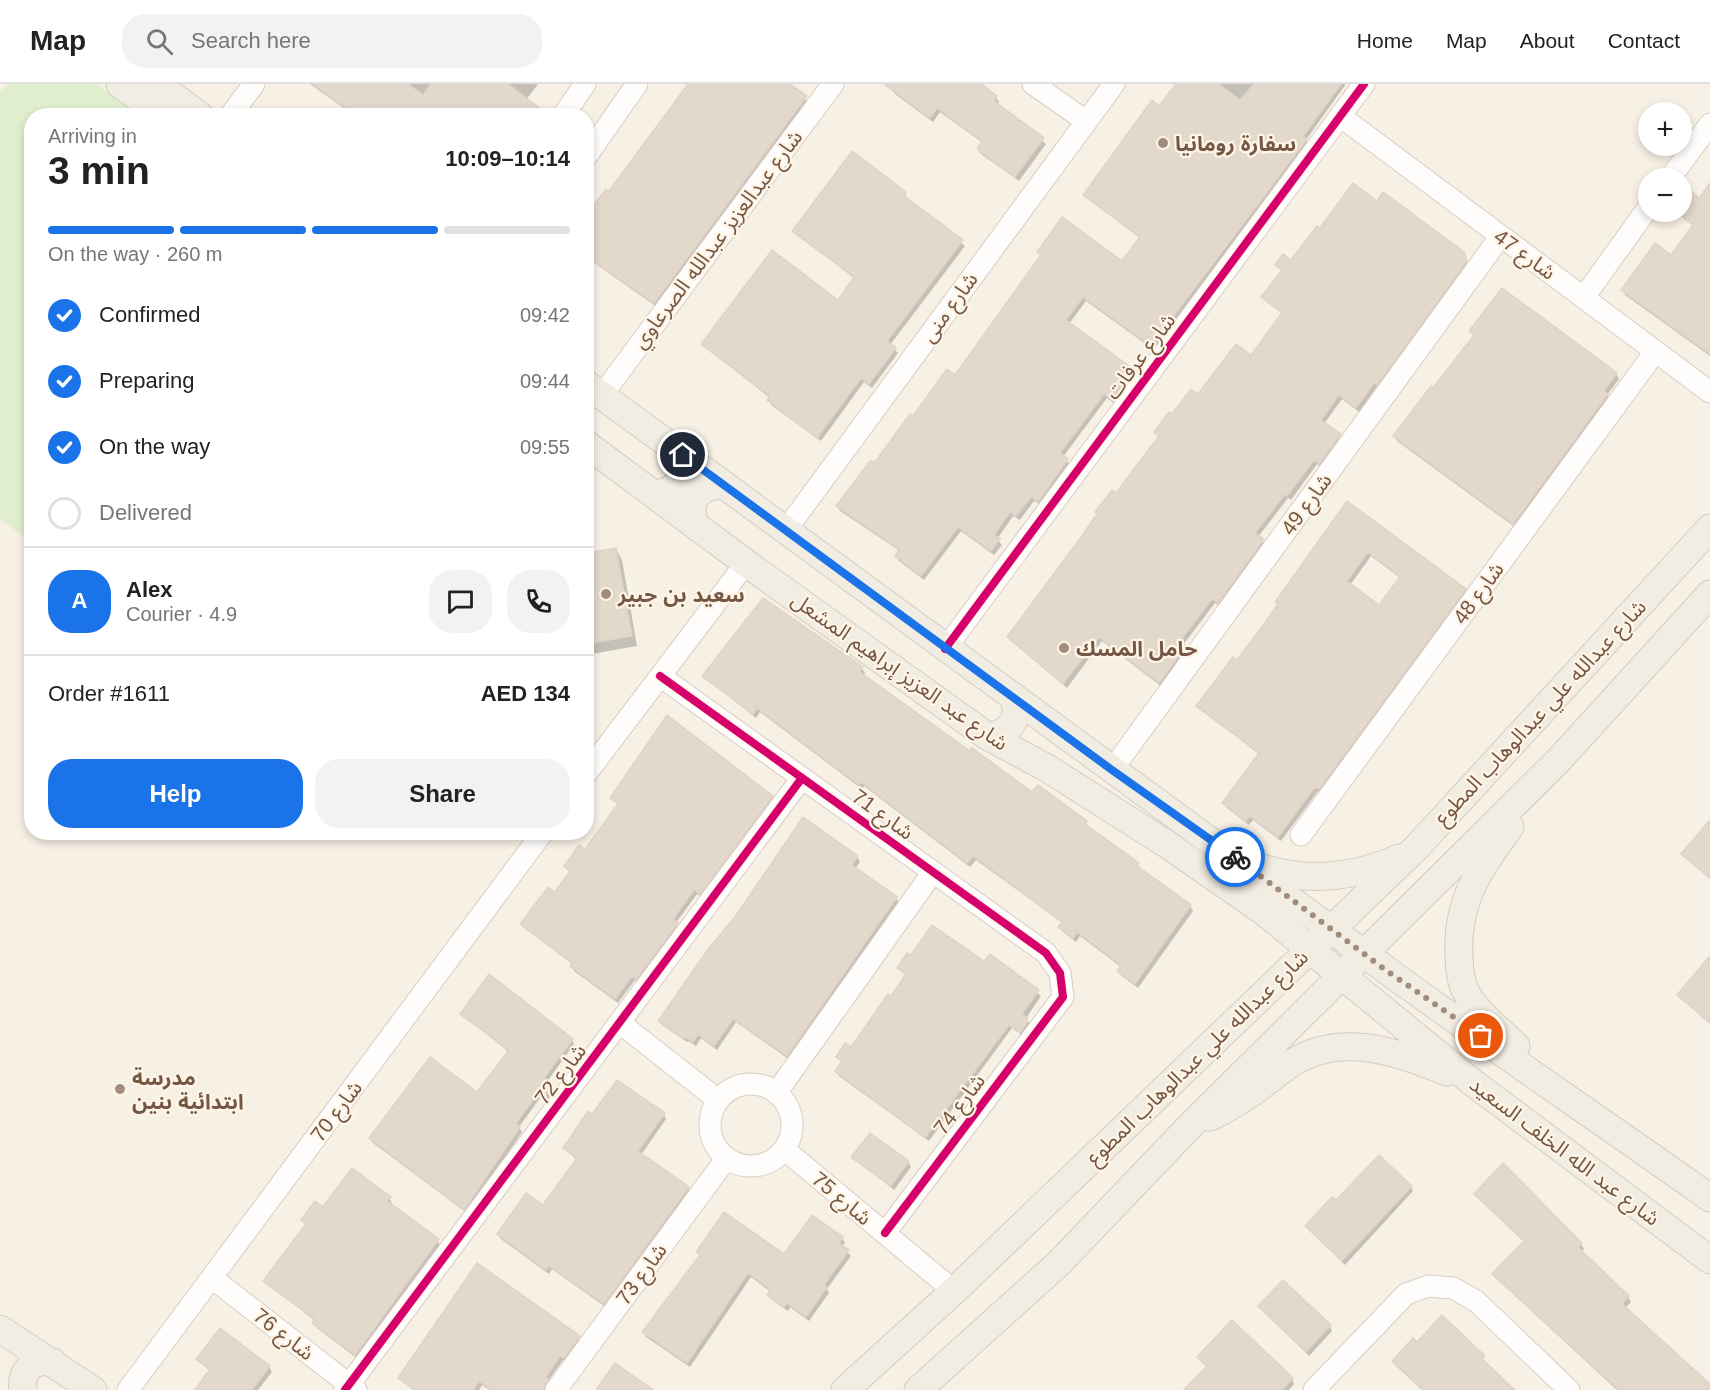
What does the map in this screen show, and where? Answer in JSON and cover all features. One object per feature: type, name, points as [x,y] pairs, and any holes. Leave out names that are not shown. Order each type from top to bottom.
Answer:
[{"type":"main road","points":[[120,84],[153,108]]},
{"type":"main road","points":[[157,84],[189,108]]},
{"type":"main road","name":"شارع عبد العزيز إبراهيم المشعل","points":[[594,389],[1112,770],[1332,928]]},
{"type":"main road","name":"شارع عبد العزيز إبراهيم المشعل","points":[[594,450],[746,563],[987,736],[1047,768],[1168,845],[1263,911],[1309,949]]},
{"type":"main road","points":[[654,494],[672,489],[679,483],[685,464],[683,455]]},
{"type":"main road","points":[[697,527],[692,517],[691,506],[696,496],[704,488],[714,484],[726,486]]},
{"type":"main road","name":"شارع عبدالله علي عبدالوهاب المطوع","points":[[845,1390],[954,1291],[1416,848],[1710,528]]},
{"type":"main road","name":"شارع عبدالله علي عبدالوهاب المطوع","points":[[918,1390],[1058,1264],[1190,1126],[1557,762],[1710,594]]},
{"type":"main road","points":[[987,736],[1006,731],[1013,724],[1017,715],[1014,697]]},
{"type":"main road","points":[[1556,1088],[1468,996],[1460,971],[1458,942],[1460,914],[1487,858],[1557,762]]},
{"type":"main road","points":[[1238,859],[1271,871],[1324,877],[1362,872],[1399,858],[1416,848]]},
{"type":"main road","name":"شارع عبد الله الخلف السعيد","points":[[1332,928],[1710,1198]]},
{"type":"main road","name":"شارع عبد الله الخلف السعيد","points":[[1309,949],[1472,1082],[1710,1260]]},
{"type":"main road","points":[[1190,1126],[1251,1095],[1287,1067],[1306,1056],[1339,1047],[1361,1045],[1395,1051],[1472,1082]]},
{"type":"main road","points":[[0,1329],[93,1390]]},
{"type":"main road","points":[[21,1390],[22,1378],[26,1369],[34,1363],[53,1362]]},
{"type":"main road","points":[[0,1371],[21,1390]]},
{"type":"street","points":[[236,108],[254,84]]},
{"type":"street","points":[[568,108],[585,84]]},
{"type":"street","points":[[594,146],[637,84]]},
{"type":"street","name":"شارع عبدالعزيز عبدالله الصرعاوي","points":[[594,389],[833,84]]},
{"type":"street","points":[[1033,84],[1086,122]]},
{"type":"street","name":"شارع منى","points":[[786,530],[1114,84]]},
{"type":"street","name":"شارع عرفات","points":[[945,648],[1364,84]]},
{"type":"street","name":"شارع 47","points":[[1340,116],[1710,392]]},
{"type":"street","points":[[1677,168],[1710,124]]},
{"type":"street","points":[[1584,297],[1638,222]]},
{"type":"street","name":"شارع 49","points":[[1112,770],[1500,237]]},
{"type":"street","name":"شارع 48","points":[[1301,835],[1655,352]]},
{"type":"street","points":[[594,763],[746,563]]},
{"type":"street","name":"شارع 71","points":[[660,676],[1046,953],[1060,973],[1063,997]]},
{"type":"street","name":"شارع 72","points":[[350,1388],[802,778]]},
{"type":"street","name":"شارع 70","points":[[128,1390],[537,840]]},
{"type":"street","points":[[777,1092],[933,872]]},
{"type":"street","name":"شارع 74","points":[[885,1233],[1063,997]]},
{"type":"street","points":[[620,1023],[718,1100]]},
{"type":"street","points":[[746,1083],[762,1084],[777,1092],[788,1104],[793,1119],[792,1136],[785,1150],[773,1161],[757,1167],[741,1166],[726,1159],[716,1147],[710,1131],[711,1115],[718,1100],[730,1089],[746,1083]]},
{"type":"street","name":"شارع 75","points":[[785,1150],[954,1291]]},
{"type":"street","name":"شارع 73","points":[[556,1390],[726,1159]]},
{"type":"street","name":"شارع 76","points":[[212,1278],[350,1388]]},
{"type":"street","points":[[1314,1390],[1406,1294],[1428,1286],[1453,1288],[1476,1301],[1569,1390]]},
{"type":"green space","points":[[10,84],[97,84],[129,108],[24,108],[24,537],[0,519],[0,91]]},
{"type":"building","points":[[313,84],[408,84],[423,95],[431,84],[508,84],[540,108],[346,108]]},
{"type":"building","points":[[688,84],[790,84],[807,96],[654,303],[594,262],[594,205],[606,189],[609,191]]},
{"type":"building","points":[[884,84],[981,84],[997,96],[994,101],[1044,138],[1015,177],[977,149],[982,141],[937,108],[930,118]]},
{"type":"building","points":[[1176,84],[1219,84],[1240,100],[1254,84],[1341,84],[1303,136],[1307,139],[1151,346],[1083,297],[1066,320],[1133,369],[1111,399],[1104,394],[1060,453],[1068,459],[1038,502],[1031,497],[1016,516],[1010,512],[994,535],[1000,539],[991,551],[958,527],[921,576],[895,556],[899,549],[836,506],[870,461],[875,462],[910,414],[913,416],[947,369],[955,375],[1041,255],[1037,252],[1062,217],[1122,261],[1140,237],[1083,195],[1152,100],[1159,106]]},
{"type":"building","points":[[852,151],[906,192],[904,196],[963,240],[887,341],[896,348],[869,384],[861,378],[817,438],[767,400],[770,396],[701,344],[772,250],[838,300],[854,277],[792,231]]},
{"type":"building","points":[[1353,183],[1377,201],[1383,192],[1464,252],[1467,261],[1377,385],[1374,383],[1356,408],[1339,395],[1321,420],[1341,434],[1319,464],[1314,460],[1255,533],[1264,539],[1218,603],[1212,599],[1180,641],[1186,646],[1159,683],[1099,637],[1063,684],[1007,637],[1082,536],[1097,514],[1095,512],[1112,490],[1116,493],[1159,436],[1154,432],[1169,412],[1172,414],[1191,389],[1198,394],[1236,344],[1251,355],[1282,313],[1261,297],[1282,270],[1275,265],[1283,254],[1291,260],[1317,226],[1320,228]]},
{"type":"building","points":[[1710,183],[1710,354],[1621,290],[1655,243],[1671,255],[1693,225],[1689,222],[1692,222],[1692,192],[1699,198]]},
{"type":"building","points":[[1502,288],[1617,373],[1604,391],[1608,394],[1513,524],[1393,436],[1474,335],[1469,331]]},
{"type":"building","points":[[1347,501],[1466,589],[1319,789],[1315,787],[1278,837],[1250,816],[1246,821],[1222,803],[1259,753],[1196,706],[1233,657],[1237,660],[1278,604],[1275,602]],"holes":[[[1368,552],[1400,577],[1379,605],[1347,581]]]},
{"type":"building","name":"سعيد بن جبير","points":[[616,548],[632,636],[594,643],[594,552]]},
{"type":"building","points":[[763,598],[863,667],[860,672],[970,751],[972,748],[1032,792],[1038,785],[1087,821],[1085,824],[1139,863],[1137,866],[1191,905],[1135,984],[1117,971],[1121,965],[1077,932],[1073,938],[1058,927],[1062,922],[973,856],[967,863],[861,782],[859,785],[757,708],[753,714],[702,676]]},
{"type":"building","points":[[667,715],[773,796],[700,894],[694,890],[673,919],[678,923],[636,979],[632,976],[615,999],[570,966],[572,963],[520,924],[548,887],[555,892],[570,871],[564,866],[579,845],[585,849],[594,840],[594,837],[618,804],[610,798]]},
{"type":"building","points":[[803,817],[858,856],[852,865],[897,897],[787,1056],[733,1019],[714,1046],[698,1034],[693,1042],[685,1037],[684,1039],[658,1021],[709,948],[735,917]]},
{"type":"building","points":[[1710,820],[1710,878],[1681,854]]},
{"type":"building","points":[[932,925],[984,961],[990,954],[1039,990],[1022,1014],[1028,1018],[1019,1032],[1009,1025],[925,1138],[835,1071],[842,1061],[836,1057],[845,1043],[851,1047],[888,994],[891,996],[906,974],[897,968],[907,953],[911,955]]},
{"type":"building","points":[[1710,956],[1710,1023],[1677,995]]},
{"type":"building","points":[[489,974],[573,1039],[544,1078],[553,1085],[544,1098],[538,1093],[516,1123],[520,1127],[464,1210],[369,1138],[430,1057],[477,1092],[509,1050],[460,1014]]},
{"type":"building","points":[[617,1080],[665,1113],[638,1151],[689,1187],[604,1304],[549,1266],[546,1270],[497,1234],[526,1193],[543,1205],[577,1158],[563,1148],[588,1111],[592,1114]]},
{"type":"building","points":[[870,1133],[909,1161],[891,1186],[851,1157]]},
{"type":"building","points":[[1379,1155],[1412,1186],[1342,1261],[1305,1226],[1332,1197],[1336,1200]]},
{"type":"building","points":[[1503,1163],[1582,1243],[1578,1247],[1629,1296],[1622,1304],[1710,1384],[1710,1390],[1619,1390],[1492,1274],[1524,1241],[1474,1194]]},
{"type":"building","points":[[352,1168],[391,1197],[387,1201],[439,1239],[355,1355],[312,1323],[315,1319],[263,1281],[306,1224],[301,1220],[315,1201],[323,1207]]},
{"type":"building","points":[[724,1212],[784,1254],[812,1215],[843,1237],[839,1243],[849,1250],[824,1285],[827,1287],[806,1317],[787,1303],[784,1307],[767,1295],[771,1290],[748,1273],[687,1363],[642,1332],[700,1255],[696,1252]]},
{"type":"building","points":[[477,1263],[580,1336],[564,1358],[560,1356],[546,1377],[548,1379],[543,1390],[491,1390],[479,1381],[473,1390],[415,1390],[398,1378]]},
{"type":"building","points":[[1283,1280],[1331,1325],[1306,1352],[1258,1306]]},
{"type":"building","points":[[1442,1315],[1485,1356],[1482,1359],[1515,1390],[1423,1390],[1392,1361],[1413,1338],[1417,1342]]},
{"type":"building","points":[[1232,1320],[1293,1378],[1282,1390],[1184,1390],[1207,1366],[1197,1357]]},
{"type":"building","points":[[220,1328],[270,1366],[252,1390],[195,1390],[210,1369],[196,1359]]},
{"type":"building","points":[[615,1363],[653,1390],[596,1390]]},
{"type":"cycle path","points":[[945,649],[1364,84]]},
{"type":"cycle path","points":[[660,676],[1046,953],[1060,973],[1063,997],[885,1233]]},
{"type":"cycle path","points":[[345,1390],[802,778]]},
{"type":"way so far","points":[[1235,857],[1387,971],[1481,1036]]},
{"type":"place","name":"سفارة رومانيا","points":[[1163,143]]},
{"type":"place","name":"سعيد بن جبير","points":[[606,594]]},
{"type":"place","name":"حامل المسك","points":[[1064,648]]},
{"type":"place","name":"مدرسة ابتدائية بنين","points":[[120,1089]]},
{"type":"route","points":[[683,455],[1112,770],[1235,857]]}]
